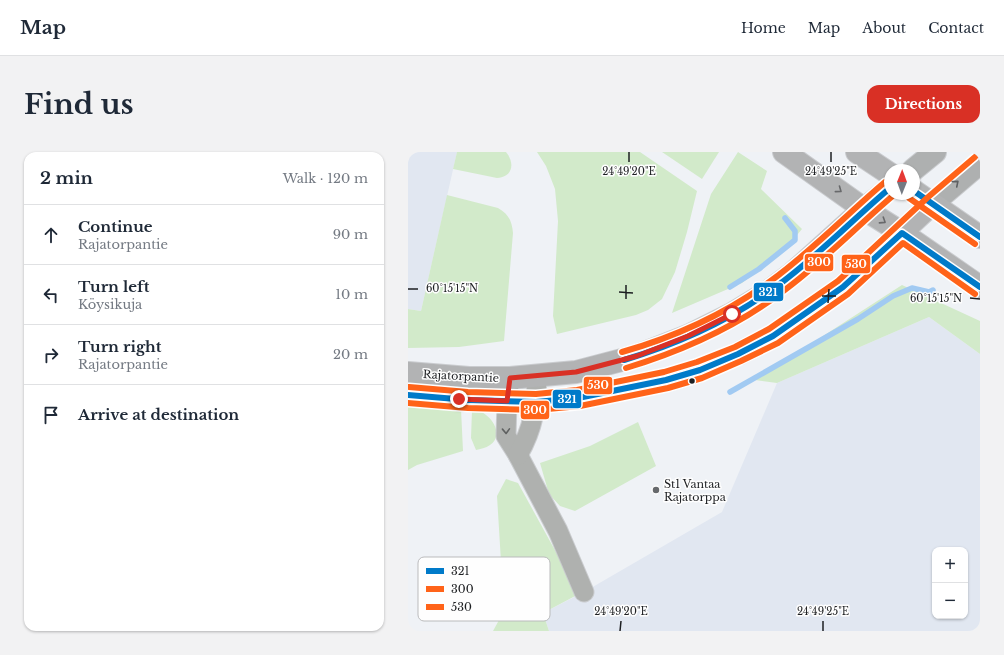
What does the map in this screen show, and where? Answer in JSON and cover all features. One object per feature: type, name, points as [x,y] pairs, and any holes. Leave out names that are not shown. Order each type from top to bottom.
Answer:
[{"type":"main road","points":[[784,152],[864,209],[902,233],[980,287]]},
{"type":"main road","points":[[857,152],[884,170]]},
{"type":"main road","points":[[920,164],[935,152]]},
{"type":"main road","name":"Rajatorpantie","points":[[408,395],[468,400],[536,402],[578,398],[666,380],[700,370],[738,354],[772,336],[843,287],[932,204],[980,163]]},
{"type":"main road","name":"Rajatorpantie","points":[[408,373],[468,378],[510,378],[576,372],[637,356],[694,333],[732,314],[768,292],[794,273],[864,209],[884,193]]},
{"type":"main road","points":[[920,195],[980,237]]},
{"type":"street","points":[[518,455],[527,439],[532,425],[536,402],[537,375]]},
{"type":"street","points":[[510,378],[507,401],[506,436],[518,455],[558,531],[584,592]]},
{"type":"shaded area","points":[[408,152],[457,152],[421,311],[408,309]]},
{"type":"shaded area","points":[[929,317],[980,354],[980,631],[549,631],[546,621],[550,621],[550,609],[584,592],[722,512],[777,383]]},
{"type":"green space","points":[[457,152],[506,152],[511,161],[511,169],[506,175],[497,178],[453,169]]},
{"type":"green space","points":[[537,152],[640,152],[697,191],[675,272],[662,299],[648,310],[636,315],[557,334],[553,316],[558,221],[555,189],[546,166]]},
{"type":"green space","points":[[662,152],[719,152],[702,179]]},
{"type":"green space","points":[[738,152],[767,171],[761,189],[802,229],[783,252],[742,283],[672,313],[711,194]]},
{"type":"green space","points":[[447,195],[498,208],[505,213],[511,222],[513,233],[504,341],[459,347],[408,348],[408,309],[421,311]]},
{"type":"green space","points":[[902,285],[980,321],[980,354],[929,317],[777,383],[755,380]]},
{"type":"green space","points":[[408,405],[461,409],[463,451],[417,465],[408,470]]},
{"type":"green space","points":[[472,410],[485,414],[493,422],[496,432],[496,437],[490,445],[476,450],[471,438]]},
{"type":"green space","points":[[638,422],[656,466],[575,511],[560,506],[549,494],[540,463],[590,446]]},
{"type":"green space","points":[[506,479],[518,483],[579,594],[550,609],[550,557],[501,557],[497,496]]},
{"type":"green space","points":[[498,621],[546,621],[549,631],[493,631]]},
{"type":"waterway","points":[[730,287],[759,269],[795,240],[795,231],[785,218]]},
{"type":"waterway","points":[[730,392],[858,319],[893,296],[912,288],[929,292],[933,290]]},
{"type":"transit line","name":"530","points":[[409,387],[468,392],[536,394],[577,390],[664,372],[697,362],[735,347],[769,329],[838,281],[927,198],[975,157]]},
{"type":"transit line","name":"530","points":[[622,352],[661,339],[700,323],[755,292],[787,269],[884,183]]},
{"type":"transit line","name":"321","points":[[624,360],[684,339],[741,310],[792,275],[884,193]]},
{"type":"transit line","name":"321","points":[[920,195],[980,237]]},
{"type":"transit line","name":"300","points":[[626,368],[668,354],[708,337],[764,305],[797,281],[888,200]]},
{"type":"transit line","name":"300","points":[[912,200],[975,244]]},
{"type":"transit line","name":"321","points":[[408,395],[468,400],[536,402],[578,398],[666,380],[700,370],[738,354],[773,336],[843,287],[902,233],[980,287]]},
{"type":"transit line","name":"300","points":[[408,403],[468,408],[537,410],[580,406],[668,388],[702,378],[778,343],[848,294],[903,243],[975,294]]},
{"type":"place","name":"St1 Vantaa Rajatorppa","points":[[656,490]]},
{"type":"route","points":[[459,399],[507,401],[510,378],[576,372],[637,356],[688,336],[732,314]]}]
